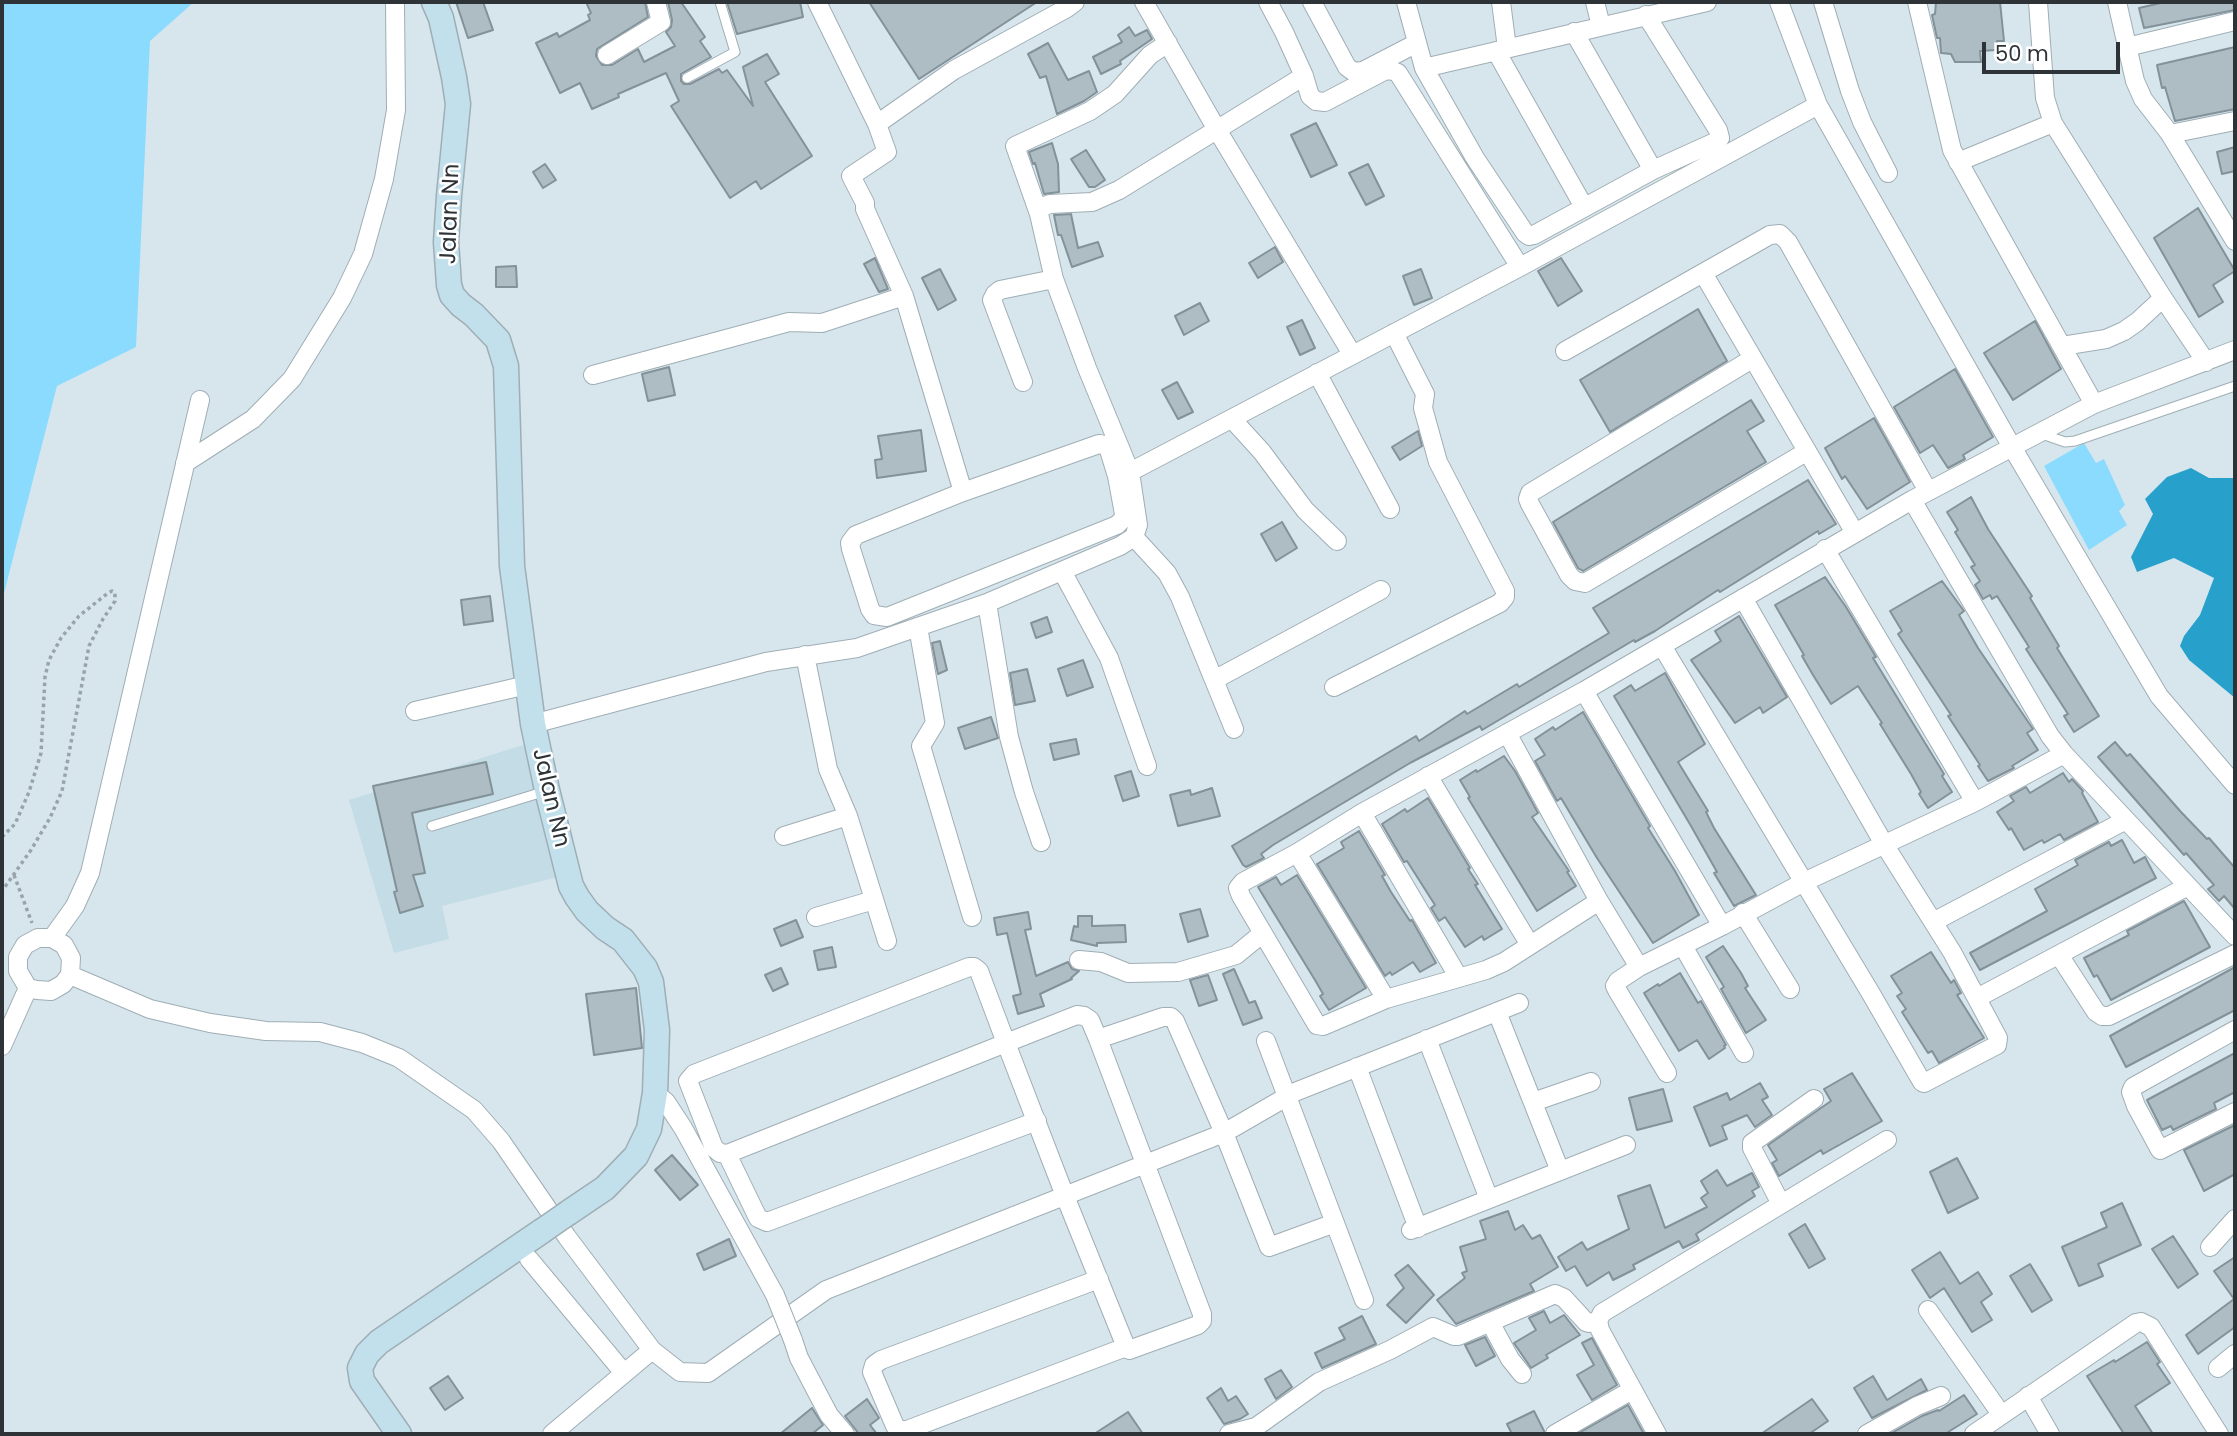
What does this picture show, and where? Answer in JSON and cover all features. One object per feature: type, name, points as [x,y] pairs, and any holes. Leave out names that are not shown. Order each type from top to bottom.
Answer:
[{"type":"street","points":[[185,463],[253,419],[292,379],[342,298],[363,254],[384,179],[396,110],[395,2]]},
{"type":"street","name":"Jalan Nn","points":[[399,1434],[362,1381],[360,1368],[367,1354],[379,1342],[605,1188],[636,1156],[649,1129],[655,1093],[657,1030],[651,982],[645,968],[623,940],[596,919],[571,886],[547,790],[533,724],[512,566],[506,366],[498,340],[452,295],[449,285],[447,219],[458,104],[441,18],[434,2]]},
{"type":"street","points":[[607,55],[661,22],[656,2]]},
{"type":"street","points":[[817,2],[877,124],[887,152],[851,176],[904,296],[962,492]]},
{"type":"street","points":[[877,124],[954,70],[1074,2]]},
{"type":"street","points":[[1144,2],[1216,128],[1352,354]]},
{"type":"street","points":[[1268,2],[1304,76],[1310,96],[1316,101],[1325,102],[1384,71],[1398,73],[1520,267]]},
{"type":"street","points":[[1311,2],[1347,66],[1354,72],[1363,71],[1418,43]]},
{"type":"street","points":[[1406,2],[1424,68],[1475,158],[1529,236],[1653,170],[1720,138],[1718,130],[1646,15]]},
{"type":"street","points":[[1501,2],[1502,50],[1584,207]]},
{"type":"street","points":[[1595,2],[1601,26]]},
{"type":"street","points":[[1779,2],[1818,105],[2012,447],[2159,696],[2235,785]]},
{"type":"street","points":[[1823,2],[1850,91],[1862,122],[1888,173]]},
{"type":"street","points":[[1917,2],[1949,138],[1958,162],[2094,404]]},
{"type":"street","points":[[2038,2],[2045,98],[2053,123],[2206,362]]},
{"type":"street","points":[[2117,2],[2135,81],[2143,99],[2170,134],[2233,234]]},
{"type":"street","points":[[1424,68],[1696,3]]},
{"type":"street","points":[[2127,47],[2235,21]]},
{"type":"street","points":[[1574,32],[1653,170]]},
{"type":"street","points":[[533,724],[766,662],[857,649],[987,603],[1120,546],[1134,537],[1138,525],[1123,474],[1054,279],[1039,214],[1015,146],[1090,111],[1115,94],[1150,55],[1168,43]]},
{"type":"street","points":[[1039,214],[1042,207],[1050,204],[1092,202],[1105,197],[1304,76]]},
{"type":"street","points":[[1123,474],[1520,267],[1818,105]]},
{"type":"street","points":[[2170,134],[2235,121]]},
{"type":"street","points":[[1958,162],[2053,123]]},
{"type":"street","points":[[1565,351],[1770,235],[1780,234],[1785,238],[2050,736],[2235,936]]},
{"type":"street","points":[[1703,273],[1855,533]]},
{"type":"street","points":[[1023,382],[992,300],[1000,290],[1054,279]]},
{"type":"street","points":[[593,375],[789,322],[822,323],[904,296]]},
{"type":"street","points":[[2062,346],[2106,339],[2124,331],[2163,298]]},
{"type":"street","points":[[1334,687],[1500,603],[1504,597],[1505,591],[1438,462],[1423,408],[1425,394],[1394,333]]},
{"type":"street","points":[[1600,901],[1530,946],[1486,970],[1386,999],[1323,1026],[1317,1025],[1238,888],[1362,813],[1584,691],[1920,495],[2094,404],[2235,351]]},
{"type":"street","points":[[1752,359],[1530,493],[1530,505],[1569,575],[1574,581],[1585,583],[1806,452]]},
{"type":"street","points":[[1317,373],[1390,509]]},
{"type":"street","points":[[28,988],[18,971],[18,957],[25,945],[45,938],[75,906],[90,873],[200,400]]},
{"type":"street","points":[[1232,419],[1262,452],[1305,510],[1337,541]]},
{"type":"street","points":[[1099,444],[1105,445],[1123,474],[1125,514],[1117,525],[887,617],[874,615],[851,549],[852,538],[962,492],[1099,444]]},
{"type":"street","points":[[1134,537],[1167,573],[1234,729]]},
{"type":"street","points":[[1825,549],[1975,802]]},
{"type":"street","points":[[1062,571],[1109,658],[1147,765]]},
{"type":"street","points":[[1214,680],[1381,590]]},
{"type":"street","points":[[1662,646],[1922,1082],[1997,1045],[1998,1038],[1977,998],[1884,844],[1743,598]]},
{"type":"street","points":[[987,603],[1009,737],[1041,842]]},
{"type":"street","points":[[918,627],[934,723],[921,746],[972,916]]},
{"type":"street","points":[[805,656],[828,769],[848,816],[887,941]]},
{"type":"street","points":[[415,710],[527,685]]},
{"type":"street","points":[[1584,691],[1722,926]]},
{"type":"street","points":[[1507,733],[1639,967]]},
{"type":"street","points":[[1667,1073],[1615,986],[1618,981],[1639,967],[1804,881],[1975,802],[2064,754]]},
{"type":"street","points":[[1428,776],[1530,946]]},
{"type":"street","points":[[1362,813],[1459,978]]},
{"type":"street","points":[[784,836],[848,816]]},
{"type":"street","points":[[1933,922],[2126,820]]},
{"type":"street","points":[[1297,853],[1386,999]]},
{"type":"street","points":[[1977,998],[2188,886]]},
{"type":"street","points":[[816,917],[874,900]]},
{"type":"street","points":[[1743,913],[1790,989]]},
{"type":"street","points":[[1079,960],[1101,962],[1128,973],[1178,971],[1236,955],[1263,933]]},
{"type":"street","points":[[28,988],[51,991],[63,984],[70,975],[71,958],[64,946],[45,938]]},
{"type":"street","points":[[1683,946],[1744,1053]]},
{"type":"street","points":[[2059,955],[2095,1013],[2109,1016],[2235,954]]},
{"type":"street","points":[[1006,1043],[727,1154],[714,1148],[688,1081],[694,1074],[974,967],[979,971],[1006,1043],[1037,1121],[1065,1196],[1126,1347],[1129,1350],[1198,1325],[1202,1321],[1202,1314],[1090,1020],[1077,1014],[1006,1043]]},
{"type":"street","points":[[70,975],[150,1009],[266,1031],[320,1032],[362,1042],[399,1058],[474,1110],[501,1141],[567,1237],[652,1350],[680,1372],[708,1373],[826,1290],[1224,1133],[1295,1092],[1519,1003]]},
{"type":"street","points":[[2,1046],[28,988]]},
{"type":"street","points":[[1497,1012],[1560,1171]]},
{"type":"street","points":[[1098,1040],[1163,1017],[1171,1017],[1224,1133],[1269,1247],[1335,1223]]},
{"type":"street","points":[[2235,1030],[2133,1087],[2131,1092],[2160,1150],[2235,1112]]},
{"type":"street","points":[[1427,1040],[1489,1199]]},
{"type":"street","points":[[1266,1041],[1364,1300]]},
{"type":"street","points":[[1357,1067],[1414,1229],[1626,1145]]},
{"type":"street","points":[[1533,1102],[1591,1082]]},
{"type":"street","points":[[655,1093],[666,1102],[683,1128],[775,1295],[799,1358],[814,1388],[845,1434]]},
{"type":"street","points":[[1781,1204],[1752,1148],[1752,1143],[1814,1099]]},
{"type":"street","points":[[727,1154],[758,1218],[766,1222],[1037,1121]]},
{"type":"street","points":[[1657,1434],[1600,1330],[1598,1321],[1602,1313],[1887,1140]]},
{"type":"street","points":[[2210,1247],[2235,1219]]},
{"type":"street","points":[[529,1259],[624,1373]]},
{"type":"street","points":[[1099,1279],[881,1360],[874,1365],[872,1372],[895,1426],[899,1430],[907,1430],[1126,1347]]},
{"type":"street","points":[[1229,1434],[1256,1427],[1319,1382],[1409,1341],[1433,1327],[1454,1336],[1555,1294],[1564,1298],[1586,1322],[1598,1321]]},
{"type":"street","points":[[1928,1310],[2001,1414]]},
{"type":"street","points":[[1490,1322],[1510,1359],[1522,1374]]},
{"type":"street","points":[[1975,1434],[2141,1322],[2151,1327],[2219,1434]]},
{"type":"street","points":[[552,1434],[652,1350]]},
{"type":"street","points":[[2218,1368],[2235,1354]]},
{"type":"street","points":[[1555,1434],[1632,1390]]},
{"type":"street","points":[[1867,1434],[1941,1396]]},
{"type":"street","points":[[2028,1396],[2050,1434]]},
{"type":"lane","points":[[687,78],[734,52],[720,2]]},
{"type":"lane","points":[[2038,432],[2065,442],[2075,441],[2235,386]]},
{"type":"lane","points":[[432,826],[547,790]]},
{"type":"path","points":[[2,837],[15,824],[29,792],[41,753],[45,677],[49,660],[61,638],[79,616],[112,591],[115,593],[115,601],[89,646],[61,791],[50,818],[2,891]]},
{"type":"path","points":[[14,874],[45,938]]},
{"type":"shaded area","points":[[2,2],[194,2],[150,41],[136,347],[57,386],[2,601]]},
{"type":"shaded area","points":[[2084,443],[2096,463],[2104,459],[2125,505],[2119,511],[2127,525],[2089,550],[2044,466]]},
{"type":"shaded area","points":[[2191,468],[2209,478],[2235,478],[2235,698],[2189,660],[2180,646],[2200,615],[2214,578],[2174,558],[2137,572],[2131,557],[2153,514],[2145,499],[2167,477]]},
{"type":"shaded area","points":[[526,744],[562,876],[442,906],[449,939],[394,953],[349,800]]},
{"type":"building","points":[[456,2],[483,2],[493,30],[468,38]]},
{"type":"building","points":[[586,2],[645,2],[648,17],[597,49],[596,56],[602,65],[612,65],[638,49],[644,62],[675,46],[666,32],[671,27],[672,20],[668,2],[681,2],[705,37],[700,41],[711,57],[681,74],[684,84],[690,84],[719,69],[722,73],[727,70],[753,106],[743,67],[767,54],[779,74],[765,82],[812,156],[761,189],[756,181],[730,198],[671,106],[679,101],[666,73],[618,94],[619,97],[592,109],[580,83],[560,93],[536,43],[557,33],[559,37],[590,20],[588,15],[591,13]]},
{"type":"building","points":[[727,2],[800,2],[803,17],[737,34]]},
{"type":"building","points":[[869,2],[1037,2],[919,79]]},
{"type":"building","points":[[1936,2],[2000,2],[2004,41],[1997,41],[1996,50],[1980,51],[1981,62],[1955,62],[1951,54],[1941,53],[1940,38],[1937,38],[1932,15],[1935,14]]},
{"type":"building","points":[[2165,2],[2235,2],[2235,10],[2144,28],[2139,8]]},
{"type":"building","points":[[1129,27],[1135,36],[1147,30],[1152,39],[1120,61],[1121,64],[1101,74],[1093,57],[1122,42],[1118,35]]},
{"type":"building","points":[[1048,43],[1068,80],[1089,71],[1097,92],[1057,114],[1046,76],[1040,78],[1028,54]]},
{"type":"building","points":[[2235,47],[2235,109],[2175,121],[2165,87],[2162,88],[2157,65]]},
{"type":"building","points":[[1316,123],[1337,165],[1311,177],[1291,135]]},
{"type":"building","points":[[1052,143],[1058,164],[1059,192],[1044,194],[1029,152]]},
{"type":"building","points":[[2235,147],[2235,171],[2222,174],[2217,152]]},
{"type":"building","points":[[1086,150],[1105,180],[1095,187],[1089,187],[1071,159]]},
{"type":"building","points":[[545,164],[556,180],[543,188],[533,172]]},
{"type":"building","points":[[1368,164],[1384,196],[1366,205],[1349,173]]},
{"type":"building","points":[[2198,208],[2235,271],[2213,285],[2223,302],[2199,317],[2154,238]]},
{"type":"building","points":[[1071,214],[1078,248],[1098,242],[1103,256],[1072,267],[1061,235],[1058,235],[1054,215]]},
{"type":"building","points":[[1275,247],[1283,262],[1258,278],[1249,263]]},
{"type":"building","points":[[875,258],[888,289],[879,292],[864,264]]},
{"type":"building","points":[[1561,258],[1582,291],[1558,306],[1538,271]]},
{"type":"building","points":[[516,266],[517,287],[496,287],[496,267]]},
{"type":"building","points":[[940,269],[956,300],[938,310],[922,278]]},
{"type":"building","points":[[1421,269],[1432,298],[1414,305],[1403,276]]},
{"type":"building","points":[[1200,303],[1209,321],[1184,335],[1175,316]]},
{"type":"building","points":[[1698,309],[1727,361],[1610,432],[1580,380]]},
{"type":"building","points":[[1302,320],[1315,348],[1300,355],[1287,327]]},
{"type":"building","points":[[2035,321],[2061,369],[2013,400],[1984,353]]},
{"type":"building","points":[[669,367],[675,395],[648,401],[642,374]]},
{"type":"building","points":[[1955,369],[1993,437],[1963,455],[1965,459],[1948,468],[1933,445],[1920,453],[1894,407]]},
{"type":"building","points":[[1177,382],[1193,412],[1178,419],[1162,390]]},
{"type":"building","points":[[1751,400],[1764,421],[1747,431],[1766,462],[1583,571],[1578,568],[1553,522]]},
{"type":"building","points":[[1874,418],[1910,482],[1867,509],[1845,476],[1842,479],[1825,448]]},
{"type":"building","points":[[921,430],[926,471],[877,478],[875,460],[882,459],[878,436]]},
{"type":"building","points":[[1418,431],[1422,446],[1400,460],[1392,447]]},
{"type":"building","points":[[1808,480],[1836,524],[1819,534],[1818,531],[1655,631],[1635,642],[1634,640],[1482,730],[1480,726],[1410,763],[1273,845],[1261,854],[1264,858],[1246,867],[1243,865],[1232,846],[1416,736],[1419,741],[1465,711],[1467,714],[1517,684],[1519,687],[1609,633],[1593,608]]},
{"type":"building","points":[[1971,497],[1988,529],[2032,596],[2030,598],[2059,646],[2057,648],[2099,716],[2074,732],[2064,716],[2068,714],[2026,649],[2029,647],[1997,596],[1992,599],[1990,595],[1983,599],[1975,585],[1980,581],[1971,567],[1975,565],[1955,532],[1958,530],[1947,512]]},
{"type":"building","points":[[1282,522],[1297,548],[1276,561],[1261,534]]},
{"type":"building","points":[[1825,577],[1846,607],[1876,657],[1873,658],[1944,774],[1942,776],[1952,792],[1928,808],[1911,774],[1880,724],[1882,723],[1858,686],[1831,704],[1775,605]]},
{"type":"building","points":[[1942,581],[1964,611],[1959,615],[1978,648],[2033,729],[2027,733],[2038,750],[2012,766],[2014,768],[1988,781],[1948,716],[1951,715],[1898,634],[1902,631],[1890,611]]},
{"type":"building","points":[[490,596],[493,621],[464,625],[461,600]]},
{"type":"building","points":[[1739,616],[1787,697],[1763,713],[1760,707],[1735,723],[1691,660],[1721,641],[1715,631]]},
{"type":"building","points":[[1047,617],[1052,632],[1036,638],[1031,623]]},
{"type":"building","points":[[940,641],[947,670],[938,674],[932,643]]},
{"type":"building","points":[[1083,660],[1093,687],[1067,696],[1058,669]]},
{"type":"building","points":[[1027,669],[1035,701],[1015,705],[1010,673]]},
{"type":"building","points":[[1665,673],[1705,744],[1678,762],[1708,811],[1706,812],[1714,828],[1756,895],[1734,906],[1691,826],[1614,696],[1631,685],[1635,691]]},
{"type":"building","points":[[1583,712],[1699,915],[1653,943],[1561,798],[1557,801],[1535,761],[1545,755],[1535,739]]},
{"type":"building","points":[[991,717],[998,738],[965,749],[958,728]]},
{"type":"building","points":[[1076,739],[1079,754],[1054,760],[1050,744]]},
{"type":"building","points":[[2115,742],[2127,756],[2130,754],[2235,868],[2235,909],[2224,896],[2219,901],[2208,889],[2214,885],[2098,757]]},
{"type":"building","points":[[1504,756],[1538,813],[1532,817],[1569,871],[1567,872],[1576,886],[1537,911],[1468,798],[1470,797],[1460,780]]},
{"type":"building","points":[[486,762],[493,794],[412,813],[425,873],[413,875],[423,906],[400,913],[373,786]]},
{"type":"building","points":[[1131,771],[1139,796],[1123,801],[1115,776]]},
{"type":"building","points":[[2063,773],[2069,782],[2072,779],[2083,791],[2098,822],[2064,840],[2060,834],[2024,850],[2011,828],[2009,830],[1997,812],[2014,801],[2010,796],[2026,787],[2030,793]]},
{"type":"building","points":[[1212,788],[1220,816],[1178,826],[1170,795],[1190,790],[1191,795]]},
{"type":"building","points":[[1428,798],[1470,868],[1468,869],[1478,884],[1475,885],[1502,929],[1484,940],[1482,936],[1465,947],[1445,917],[1439,921],[1431,908],[1435,905],[1407,861],[1404,862],[1382,824]]},
{"type":"building","points":[[1359,831],[1385,875],[1382,876],[1391,892],[1410,921],[1412,920],[1436,963],[1420,972],[1413,962],[1392,975],[1390,972],[1385,976],[1317,864],[1344,848],[1341,842]]},
{"type":"building","points":[[2122,840],[2134,863],[2145,857],[2156,878],[1980,970],[1970,953],[2047,911],[2035,889],[2078,865],[2075,860],[2109,842],[2111,846]]},
{"type":"building","points":[[1297,875],[1366,988],[1329,1010],[1320,996],[1323,994],[1315,980],[1258,887],[1276,877],[1281,885]]},
{"type":"building","points":[[2184,901],[2210,947],[2111,1000],[2084,958],[2129,935],[2127,931]]},
{"type":"building","points":[[1200,909],[1208,936],[1188,942],[1180,914]]},
{"type":"building","points":[[1028,912],[1031,929],[1025,930],[1036,976],[1068,962],[1072,969],[1079,971],[1072,979],[1040,994],[1044,1006],[1018,1014],[1013,996],[1021,994],[1007,933],[997,935],[994,918]]},
{"type":"building","points":[[1078,916],[1092,916],[1092,926],[1125,925],[1126,942],[1097,943],[1097,946],[1071,940],[1074,926],[1078,927]]},
{"type":"building","points":[[796,920],[803,937],[781,946],[774,929]]},
{"type":"building","points":[[1723,946],[1766,1020],[1746,1033],[1706,957]]},
{"type":"building","points":[[832,947],[836,967],[818,970],[814,951]]},
{"type":"building","points":[[1931,952],[1951,983],[1954,980],[1961,993],[1957,995],[1984,1038],[1939,1063],[1932,1051],[1928,1053],[1902,1012],[1906,1009],[1897,996],[1902,993],[1891,976]]},
{"type":"building","points":[[2235,967],[2235,1010],[2126,1067],[2110,1036]]},
{"type":"building","points":[[781,968],[788,984],[773,991],[765,975]]},
{"type":"building","points":[[1234,969],[1249,1003],[1255,1001],[1262,1018],[1243,1025],[1223,974]]},
{"type":"building","points":[[1680,973],[1698,1003],[1701,1001],[1726,1045],[1709,1059],[1697,1040],[1679,1051],[1644,993]]},
{"type":"building","points":[[1208,975],[1217,1000],[1199,1006],[1190,980]]},
{"type":"building","points":[[636,988],[642,1048],[594,1055],[586,994]]},
{"type":"building","points":[[2235,1053],[2235,1092],[2214,1103],[2216,1109],[2173,1130],[2171,1126],[2162,1130],[2147,1100]]},
{"type":"building","points":[[1852,1073],[1882,1121],[1823,1154],[1821,1150],[1779,1176],[1772,1163],[1777,1160],[1768,1145],[1831,1101],[1824,1089]]},
{"type":"building","points":[[1760,1083],[1768,1097],[1762,1100],[1772,1115],[1755,1127],[1747,1115],[1722,1126],[1727,1139],[1710,1146],[1694,1107],[1727,1093],[1730,1100]]},
{"type":"building","points":[[1663,1089],[1672,1121],[1637,1130],[1629,1098]]},
{"type":"building","points":[[2235,1125],[2235,1174],[2204,1191],[2184,1150]]},
{"type":"building","points":[[672,1155],[698,1185],[680,1200],[655,1170]]},
{"type":"building","points":[[1957,1158],[1978,1198],[1948,1213],[1930,1172]]},
{"type":"building","points":[[1717,1170],[1727,1186],[1752,1173],[1759,1187],[1752,1191],[1755,1196],[1696,1234],[1699,1240],[1683,1248],[1679,1241],[1633,1265],[1635,1269],[1613,1280],[1609,1272],[1587,1286],[1575,1266],[1566,1271],[1558,1257],[1582,1242],[1587,1250],[1629,1229],[1618,1196],[1650,1185],[1665,1228],[1707,1207],[1701,1198],[1708,1193],[1701,1181]]},
{"type":"building","points":[[2122,1203],[2141,1245],[2098,1264],[2103,1276],[2079,1286],[2062,1247],[2107,1227],[2101,1213]]},
{"type":"building","points":[[1508,1211],[1515,1230],[1523,1225],[1532,1239],[1540,1235],[1558,1267],[1530,1284],[1534,1291],[1456,1324],[1437,1300],[1465,1278],[1462,1273],[1467,1271],[1460,1247],[1486,1239],[1480,1221]]},
{"type":"building","points":[[1805,1224],[1825,1259],[1809,1268],[1789,1234]]},
{"type":"building","points":[[2173,1236],[2198,1274],[2178,1288],[2152,1249]]},
{"type":"building","points":[[729,1239],[736,1256],[704,1270],[697,1254]]},
{"type":"building","points":[[1940,1252],[1960,1284],[1978,1272],[1992,1294],[1981,1302],[1992,1320],[1972,1332],[1944,1288],[1930,1298],[1912,1270]]},
{"type":"building","points":[[2235,1257],[2235,1327],[2198,1354],[2186,1335],[2234,1299],[2214,1271]]},
{"type":"building","points":[[2030,1264],[2052,1300],[2032,1312],[2010,1276]]},
{"type":"building","points":[[1408,1265],[1434,1295],[1406,1323],[1387,1305],[1404,1288],[1395,1275]]},
{"type":"building","points":[[1544,1311],[1550,1323],[1564,1315],[1580,1335],[1546,1355],[1548,1358],[1531,1368],[1514,1343],[1536,1330],[1529,1318]]},
{"type":"building","points":[[1362,1316],[1376,1344],[1322,1368],[1315,1353],[1345,1339],[1339,1328]]},
{"type":"building","points":[[1485,1337],[1495,1356],[1476,1366],[1465,1345]]},
{"type":"building","points":[[1592,1338],[1617,1385],[1592,1400],[1577,1375],[1594,1365],[1582,1343]]},
{"type":"building","points":[[2147,1342],[2170,1383],[2135,1406],[2153,1434],[2124,1434],[2087,1376]]},
{"type":"building","points":[[1281,1370],[1292,1387],[1276,1399],[1265,1379]]},
{"type":"building","points":[[448,1376],[463,1398],[445,1410],[430,1388]]},
{"type":"building","points":[[1873,1376],[1887,1400],[1921,1379],[1927,1390],[1872,1418],[1854,1388]]},
{"type":"building","points":[[1221,1388],[1228,1401],[1236,1396],[1248,1414],[1224,1424],[1207,1398]]},
{"type":"building","points":[[1964,1395],[1977,1414],[1945,1434],[1890,1434],[1922,1416],[1939,1411]]},
{"type":"building","points":[[867,1399],[879,1418],[870,1425],[877,1434],[859,1434],[845,1416]]},
{"type":"building","points":[[1812,1399],[1828,1421],[1809,1434],[1761,1434]]},
{"type":"building","points":[[1628,1405],[1644,1434],[1577,1434]]},
{"type":"building","points":[[812,1408],[823,1425],[812,1434],[780,1434]]},
{"type":"building","points":[[1534,1411],[1544,1434],[1512,1434],[1507,1424]]},
{"type":"building","points":[[1128,1412],[1143,1434],[1094,1434]]}]
